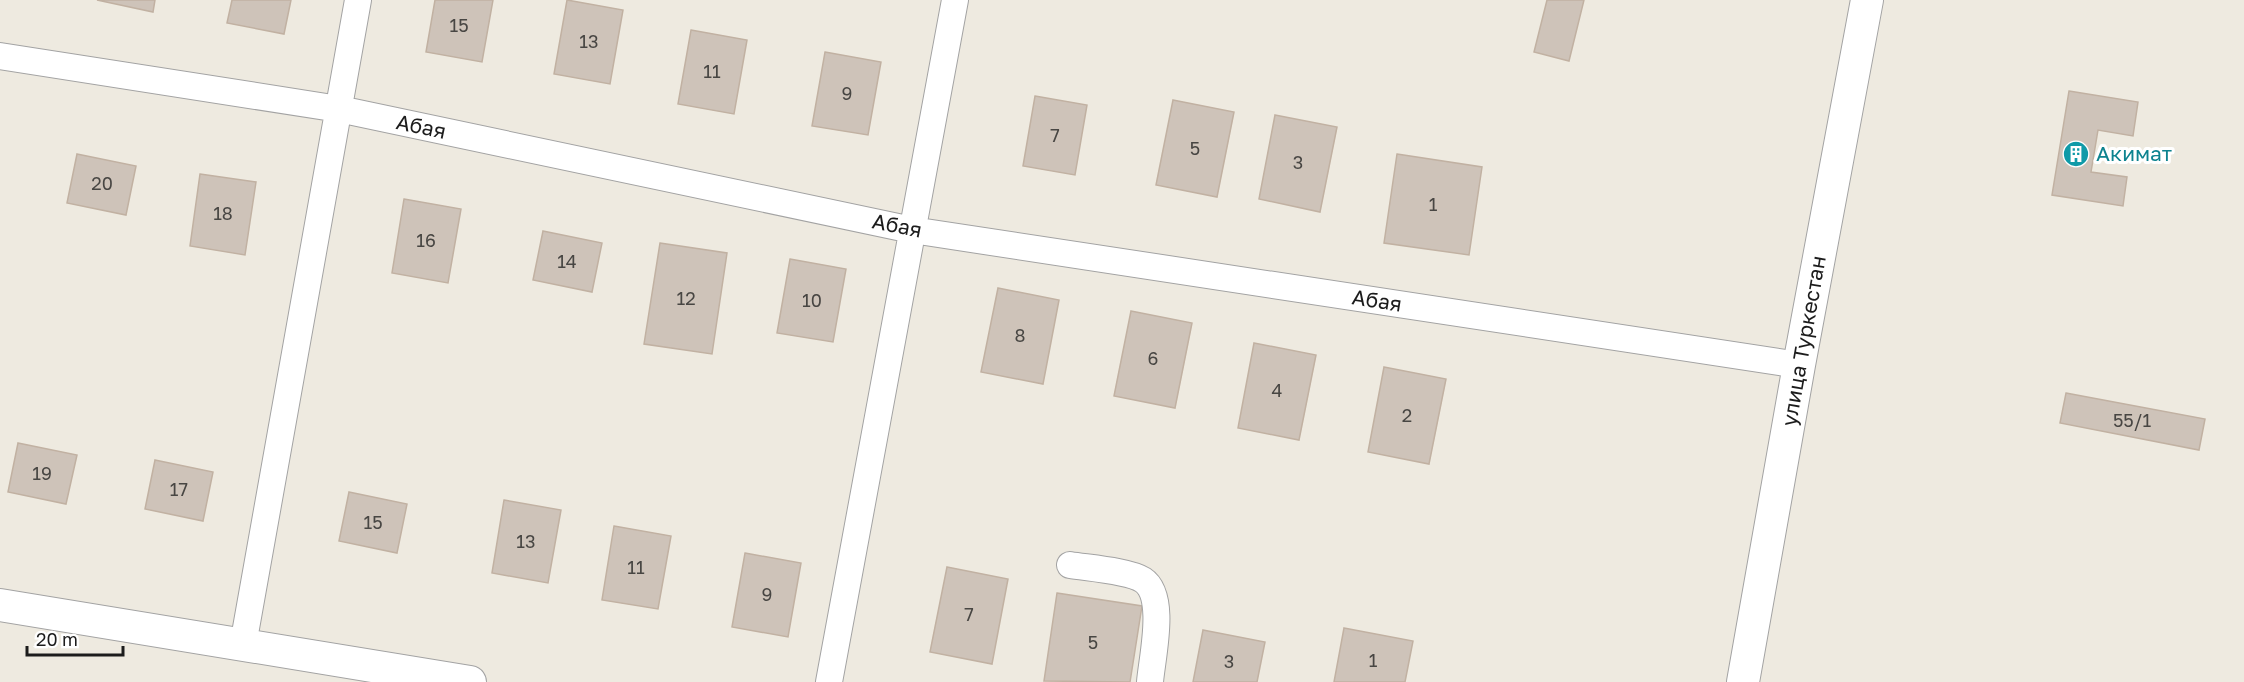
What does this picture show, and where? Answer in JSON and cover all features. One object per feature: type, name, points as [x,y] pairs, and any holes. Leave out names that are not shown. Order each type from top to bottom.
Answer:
[{"type":"street","points":[[243,645],[358,0]]},
{"type":"street","points":[[829,682],[954,0]]},
{"type":"street","name":"улица Туркестан","points":[[1743,682],[1867,0]]},
{"type":"street","name":"Абая","points":[[0,56],[339,110],[912,230],[1799,365]]},
{"type":"street","points":[[1070,565],[1125,574],[1143,580],[1154,592],[1157,607],[1150,682]]},
{"type":"street","points":[[0,605],[470,682]]},
{"type":"building","points":[[97,0],[155,0],[153,12]]},
{"type":"building","points":[[232,0],[291,0],[284,34],[227,23]]},
{"type":"building","points":[[435,0],[493,0],[482,62],[426,52]]},
{"type":"building","points":[[567,0],[623,10],[610,84],[554,74]]},
{"type":"building","points":[[1547,0],[1584,0],[1569,61],[1534,52]]},
{"type":"building","points":[[691,30],[747,40],[734,114],[678,104]]},
{"type":"building","points":[[825,52],[881,62],[868,135],[812,126]]},
{"type":"building","name":"Акимат","points":[[2069,91],[2138,102],[2133,136],[2098,130],[2091,172],[2127,177],[2123,206],[2052,195]]},
{"type":"building","points":[[1035,96],[1087,105],[1075,175],[1023,166]]},
{"type":"building","points":[[1173,100],[1234,112],[1217,197],[1156,185]]},
{"type":"building","points":[[1275,115],[1337,127],[1320,212],[1259,199]]},
{"type":"building","points":[[77,154],[136,166],[126,215],[67,203]]},
{"type":"building","points":[[1397,154],[1482,167],[1469,255],[1384,243]]},
{"type":"building","points":[[200,174],[256,182],[245,255],[190,246]]},
{"type":"building","points":[[404,199],[461,209],[448,283],[392,273]]},
{"type":"building","points":[[543,231],[602,243],[592,292],[533,280]]},
{"type":"building","points":[[660,243],[727,253],[712,354],[644,344]]},
{"type":"building","points":[[790,259],[846,269],[833,342],[777,333]]},
{"type":"building","points":[[998,288],[1059,300],[1043,384],[981,372]]},
{"type":"building","points":[[1131,311],[1192,323],[1175,408],[1114,396]]},
{"type":"building","points":[[1254,343],[1316,355],[1299,440],[1238,428]]},
{"type":"building","points":[[1384,367],[1446,379],[1429,464],[1368,452]]},
{"type":"building","points":[[2066,393],[2205,419],[2199,450],[2060,423]]},
{"type":"building","points":[[18,443],[77,455],[66,504],[8,492]]},
{"type":"building","points":[[155,460],[213,472],[203,521],[145,509]]},
{"type":"building","points":[[349,492],[407,504],[397,553],[339,541]]},
{"type":"building","points":[[504,500],[561,510],[548,583],[492,573]]},
{"type":"building","points":[[614,526],[671,536],[658,609],[602,600]]},
{"type":"building","points":[[745,553],[801,563],[788,637],[732,627]]},
{"type":"building","points":[[947,567],[1008,579],[992,664],[930,652]]},
{"type":"building","points":[[1057,593],[1142,606],[1130,682],[1044,681]]},
{"type":"building","points":[[1344,628],[1413,641],[1405,682],[1334,682]]},
{"type":"building","points":[[1203,630],[1265,642],[1257,682],[1193,682]]},
{"type":"place","name":"Акимат","points":[[2076,154]]}]
